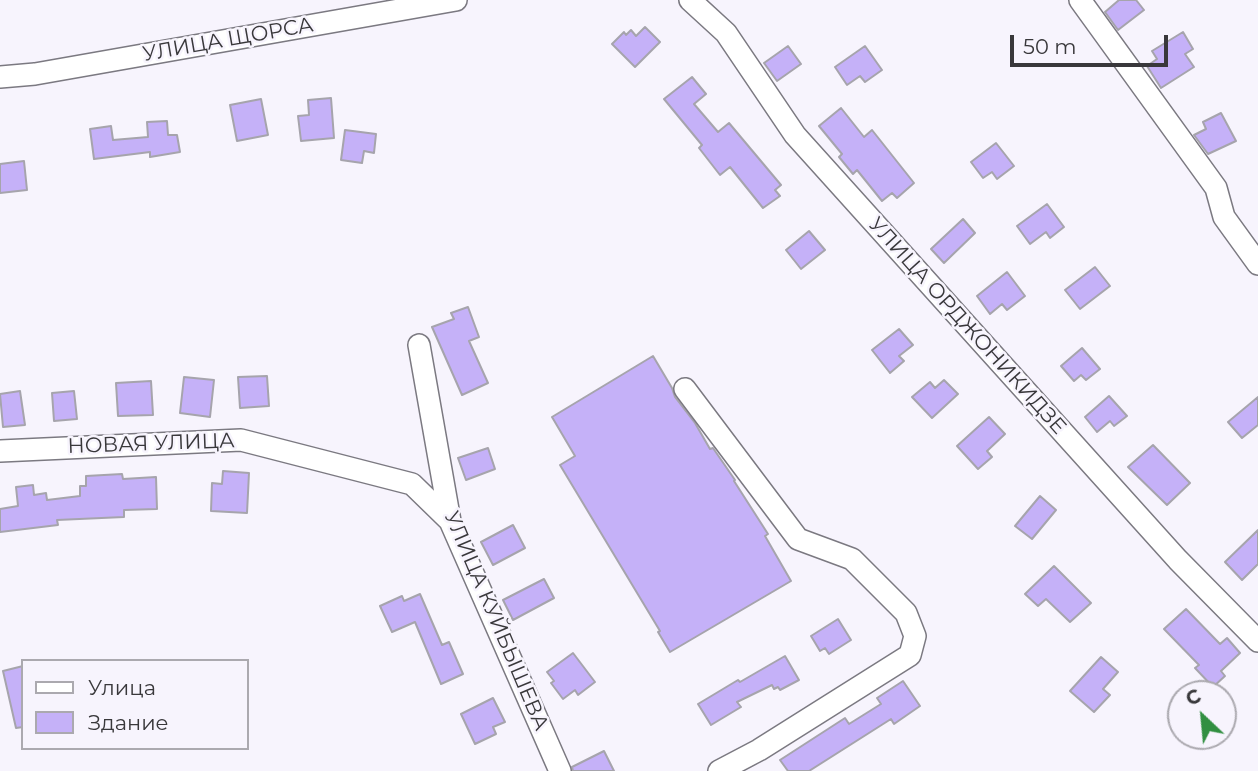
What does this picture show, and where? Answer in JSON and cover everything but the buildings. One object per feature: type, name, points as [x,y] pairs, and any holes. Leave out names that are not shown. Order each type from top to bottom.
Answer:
[{"type":"street","name":"УЛИЦА ЩОРСА","points":[[0,77],[35,74],[456,0]]},
{"type":"street","name":"УЛИЦА ОРДЖОНИКИДЗЕ","points":[[690,0],[726,33],[795,135],[1168,550],[1258,641]]},
{"type":"street","points":[[1080,0],[1216,188],[1224,217],[1258,264]]},
{"type":"street","name":"УЛИЦА КУЙБЫШЕВА","points":[[419,345],[450,521],[560,771]]},
{"type":"street","points":[[685,389],[798,539],[852,559],[906,613],[915,636],[910,655],[759,750],[719,771]]},
{"type":"street","name":"НОВАЯ УЛИЦА","points":[[0,451],[241,440],[411,484],[450,521]]}]
